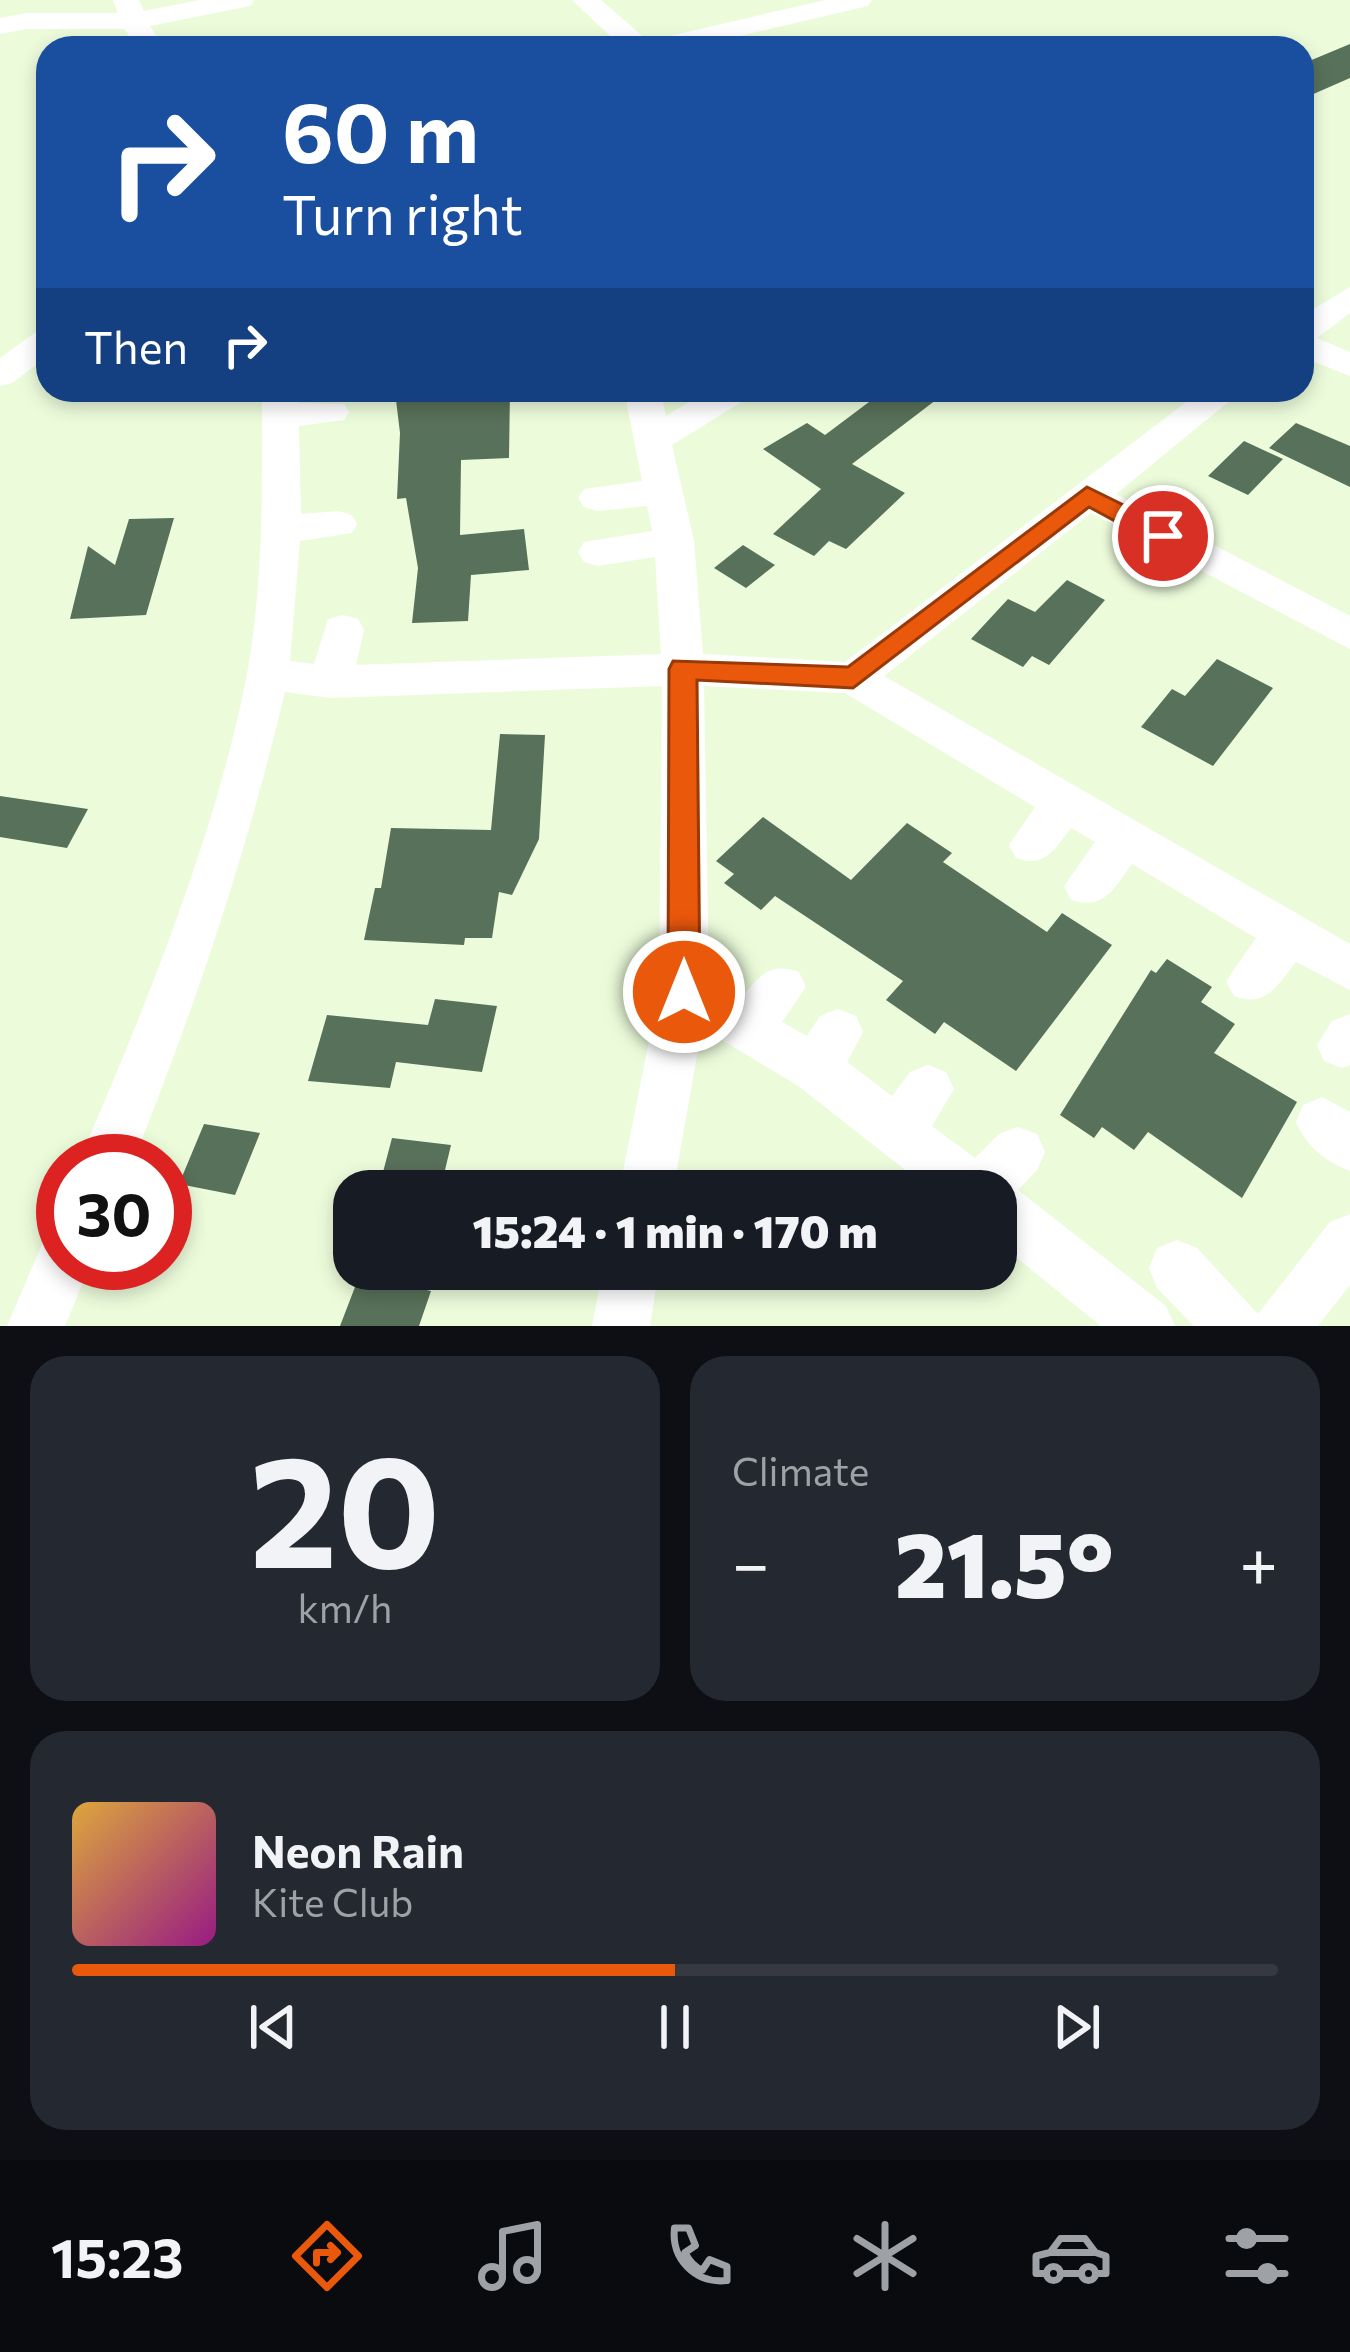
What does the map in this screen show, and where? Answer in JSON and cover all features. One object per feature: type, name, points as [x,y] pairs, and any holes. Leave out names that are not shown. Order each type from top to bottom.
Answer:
[{"type":"street","points":[[0,26],[241,0]]},
{"type":"street","points":[[585,0],[626,36]]},
{"type":"street","points":[[704,36],[859,0]]},
{"type":"street","points":[[1314,323],[1350,297]]},
{"type":"street","points":[[0,375],[36,348]]},
{"type":"street","points":[[1314,349],[1350,365]]},
{"type":"street","points":[[645,402],[674,542],[683,669],[684,992],[650,1170]]},
{"type":"street","points":[[653,440],[715,402]]},
{"type":"street","points":[[853,678],[1209,402]]},
{"type":"street","points":[[117,1134],[150,1056],[226,833],[268,674],[282,529],[280,403],[331,412]]},
{"type":"street","points":[[597,498],[663,492]]},
{"type":"street","points":[[1087,495],[1268,610],[1350,634]]},
{"type":"street","points":[[282,529],[338,524]]},
{"type":"street","points":[[598,552],[674,542]]},
{"type":"street","points":[[331,682],[344,630]]},
{"type":"street","points":[[268,674],[331,682],[683,669],[853,678],[1350,969]]},
{"type":"street","points":[[1032,845],[1064,802]]},
{"type":"street","points":[[1088,886],[1126,837]]},
{"type":"street","points":[[1251,981],[1289,934]]},
{"type":"street","points":[[748,1026],[782,987]]},
{"type":"street","points":[[684,992],[748,1026],[827,1050],[897,1131],[950,1170]]},
{"type":"street","points":[[897,1131],[928,1089]]},
{"type":"street","points":[[1000,1170],[1018,1152]]},
{"type":"street","points":[[1017,1224],[1146,1326]]},
{"type":"street","points":[[1282,1326],[1350,1240]]},
{"type":"street","points":[[1177,1268],[1234,1326]]},
{"type":"street","points":[[36,1326],[51,1290]]},
{"type":"street","points":[[620,1326],[627,1290]]},
{"type":"building","points":[[1350,44],[1350,78],[1314,94],[1314,59]]},
{"type":"building","points":[[396,402],[510,402],[509,458],[461,460],[460,535],[524,529],[529,570],[471,575],[468,621],[412,623],[418,568],[406,498],[397,499]]},
{"type":"building","points":[[869,402],[933,402],[852,464],[905,493],[846,549],[829,541],[814,556],[773,534],[821,489],[763,449],[807,423],[825,435]]},
{"type":"building","points":[[1296,423],[1350,446],[1350,487],[1269,448]]},
{"type":"building","points":[[1244,441],[1283,459],[1248,495],[1208,476]]},
{"type":"building","points":[[174,518],[146,615],[70,619],[88,546],[115,565],[129,519]]},
{"type":"building","points":[[743,545],[775,565],[746,588],[714,568]]},
{"type":"building","points":[[1067,580],[1105,600],[1049,665],[1032,656],[1023,667],[971,639],[1008,599],[1035,612]]},
{"type":"building","points":[[1217,659],[1273,688],[1213,766],[1141,727],[1172,689],[1185,696]]},
{"type":"building","points":[[500,734],[545,735],[539,839],[512,895],[499,892],[492,938],[465,938],[464,945],[364,940],[375,888],[381,888],[391,828],[491,830]]},
{"type":"building","points":[[0,796],[88,809],[67,848],[0,837]]},
{"type":"building","points":[[763,817],[851,880],[907,823],[952,853],[943,862],[1047,932],[1062,913],[1112,945],[1016,1071],[944,1022],[935,1034],[886,1000],[903,981],[775,896],[761,910],[724,883],[734,874],[716,861]]},
{"type":"building","points":[[1167,959],[1212,987],[1201,1002],[1235,1024],[1214,1053],[1297,1102],[1242,1198],[1148,1132],[1134,1150],[1102,1127],[1094,1138],[1060,1115],[1151,970],[1156,973]]},
{"type":"building","points":[[435,999],[497,1006],[482,1072],[396,1062],[390,1088],[308,1081],[327,1015],[428,1025]]},
{"type":"building","points":[[204,1124],[260,1133],[235,1195],[192,1187],[192,1153]]},
{"type":"building","points":[[392,1138],[451,1145],[445,1170],[384,1170]]},
{"type":"building","points":[[354,1290],[431,1291],[419,1326],[340,1326]]},
{"type":"route","points":[[684,992],[683,669],[853,678],[1087,495],[1163,536]]}]
